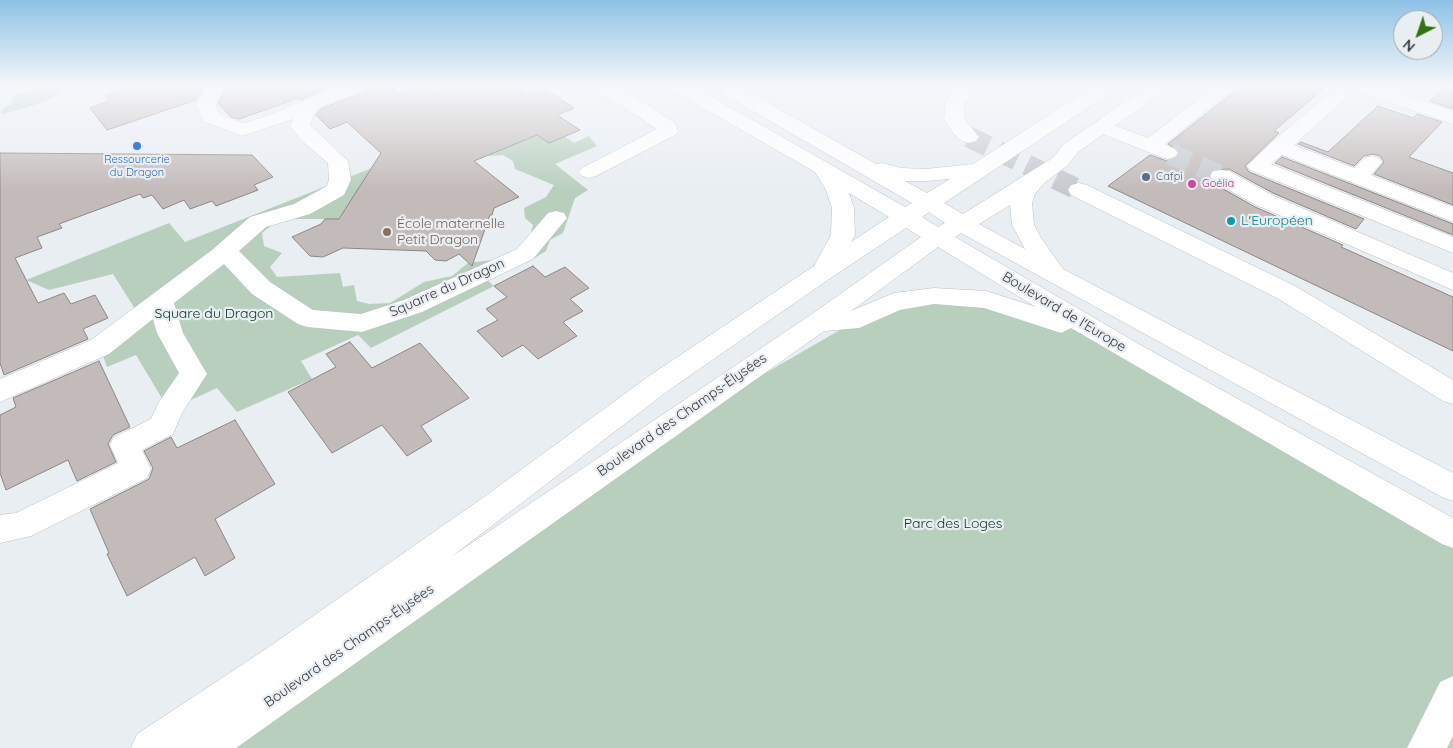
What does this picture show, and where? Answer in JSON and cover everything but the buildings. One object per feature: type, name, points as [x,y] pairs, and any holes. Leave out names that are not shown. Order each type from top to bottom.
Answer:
[{"type":"main road","points":[[217,120],[242,130],[277,129],[309,137]]},
{"type":"main road","points":[[242,130],[274,120]]},
{"type":"main road","points":[[0,391],[100,347],[225,251],[258,222],[302,209],[336,190],[340,180],[338,161],[309,137],[300,126],[302,120]]},
{"type":"main road","points":[[590,172],[668,131],[668,127],[657,120]]},
{"type":"main road","name":"Boulevard de l'Europe","points":[[738,120],[823,168],[917,210],[962,224],[1453,488]]},
{"type":"main road","name":"Boulevard de l'Europe","points":[[783,120],[857,162],[917,210],[938,237],[1134,354],[1453,534]]},
{"type":"main road","points":[[955,120],[959,128],[969,137]]},
{"type":"main road","name":"Boulevard des Champs-Élysées","points":[[151,748],[284,658],[495,507],[659,383],[823,271],[1054,120]]},
{"type":"main road","name":"Boulevard des Champs-Élysées","points":[[203,748],[938,237],[986,211],[1036,178],[1060,161],[1071,148],[1112,120]]},
{"type":"main road","points":[[1150,146],[1184,120]]},
{"type":"main road","points":[[1309,120],[1257,166],[1453,246]]},
{"type":"main road","points":[[1102,127],[1170,154]]},
{"type":"main road","points":[[1279,146],[1365,170],[1453,215]]},
{"type":"main road","points":[[857,162],[901,174],[926,175],[976,170]]},
{"type":"main road","points":[[823,168],[837,190],[843,208],[843,235],[823,271]]},
{"type":"main road","points":[[1221,176],[1264,200],[1453,282]]},
{"type":"main road","points":[[1036,178],[1024,194],[1021,203],[1023,225],[1030,240],[1055,274]]},
{"type":"main road","points":[[1079,190],[1286,292],[1453,394]]},
{"type":"main road","name":"Squarre du Dragon","points":[[225,251],[261,288],[307,318],[362,323],[412,306],[525,254],[556,218]]},
{"type":"main road","points":[[818,322],[859,319],[894,302],[934,296],[986,300],[1043,317],[1134,354]]},
{"type":"main road","points":[[10,528],[136,469],[125,445],[163,426],[169,410],[193,374],[170,333],[161,300]]},
{"type":"main road","points":[[1427,748],[1453,695]]},
{"type":"green space","name":"Square du Dragon","points":[[511,135],[521,142],[537,135],[564,136],[574,143],[589,136],[597,146],[555,164],[588,190],[575,198],[563,233],[550,240],[546,251],[528,262],[506,270],[487,280],[494,286],[371,348],[358,335],[301,361],[312,379],[237,412],[217,388],[169,410],[136,355],[107,367],[100,347],[142,320],[113,274],[49,290],[26,280],[169,223],[185,242],[372,168],[339,219],[280,219],[262,233],[264,246],[282,253],[270,267],[277,277],[340,273],[343,287],[354,285],[357,301],[369,304],[390,303],[424,282],[452,276],[468,263],[515,257],[527,248],[533,225],[525,218],[524,208],[546,197],[554,185],[515,169],[513,161],[503,155],[489,156],[479,148]]},
{"type":"green space","name":"Parc des Loges","points":[[934,296],[1043,317],[1134,354],[1453,534],[1453,748],[203,748],[622,456],[859,319]]},
{"type":"tunnel","points":[[969,137],[1079,190]]},
{"type":"tunnel","points":[[1170,154],[1221,176]]},
{"type":"place","name":"Ressourcerie du Dragon","points":[[137,146]]},
{"type":"place","name":"Cafpi","points":[[1146,177]]},
{"type":"place","name":"Goélia","points":[[1192,184]]},
{"type":"place","name":"L'Européen","points":[[1231,221]]},
{"type":"place","name":"École maternelle Petit Dragon","points":[[387,232]]}]
